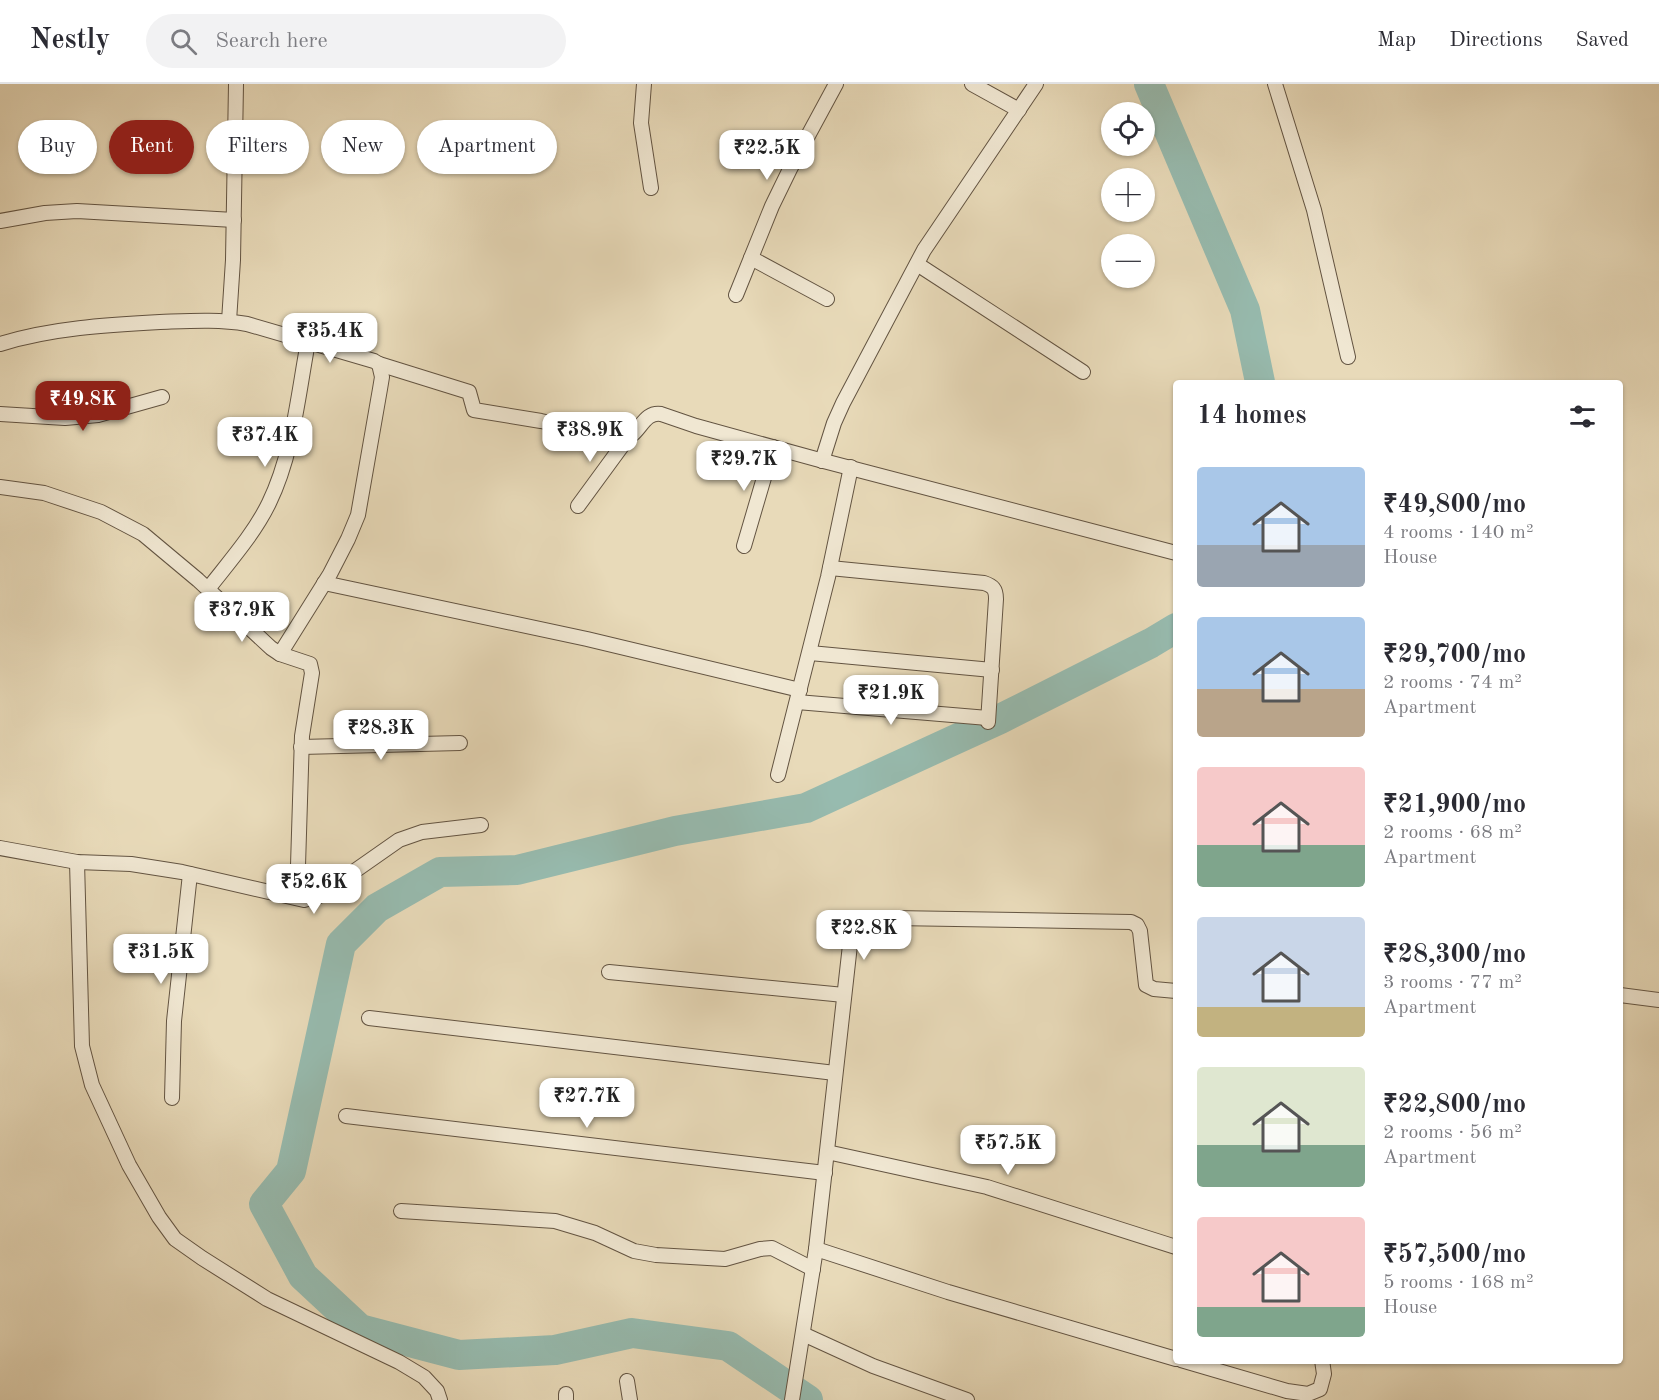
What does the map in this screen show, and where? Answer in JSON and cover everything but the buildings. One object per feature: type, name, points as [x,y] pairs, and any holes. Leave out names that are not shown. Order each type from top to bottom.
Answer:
[{"type":"street","points":[[229,321],[234,220],[236,84]]},
{"type":"street","points":[[644,84],[641,123],[651,188]]},
{"type":"street","points":[[736,295],[786,178],[836,84]]},
{"type":"street","points":[[972,84],[1019,110]]},
{"type":"street","points":[[822,460],[843,403],[924,250],[1036,84]]},
{"type":"street","points":[[1275,84],[1314,210],[1348,357]]},
{"type":"street","points":[[0,221],[45,213],[77,212],[234,220]]},
{"type":"street","points":[[751,258],[827,298]]},
{"type":"street","points":[[917,264],[1083,372]]},
{"type":"street","points":[[0,344],[58,330],[122,324],[229,321],[308,342],[469,392],[474,410],[627,439]]},
{"type":"street","points":[[208,590],[252,531],[269,503],[285,458],[308,342]]},
{"type":"street","points":[[280,654],[324,583],[348,539],[357,515],[382,376],[379,364]]},
{"type":"street","points":[[0,414],[65,418],[98,414],[162,397]]},
{"type":"street","points":[[578,506],[627,439],[648,417],[656,413],[822,460],[1173,552]]},
{"type":"street","points":[[744,546],[774,447]]},
{"type":"street","points":[[778,775],[830,568],[851,467]]},
{"type":"street","points":[[0,487],[44,493],[101,512],[143,534],[280,654],[307,662],[312,668],[301,747],[297,898]]},
{"type":"street","points":[[324,583],[587,639],[799,696],[988,720],[996,599],[996,591],[992,586],[984,583],[830,568]]},
{"type":"street","points":[[810,652],[992,670]]},
{"type":"street","points":[[301,747],[460,743]]},
{"type":"street","points":[[0,848],[77,862],[131,864],[190,874],[297,898],[312,899],[399,840],[422,832],[481,825]]},
{"type":"street","points":[[77,862],[82,1046],[92,1085],[129,1165],[159,1217],[175,1239],[202,1258],[267,1299],[399,1362],[424,1377],[437,1391],[440,1400]]},
{"type":"street","points":[[172,1098],[174,1021],[190,874]]},
{"type":"street","points":[[792,1400],[816,1249],[844,995],[854,927],[858,921],[865,918],[893,918],[1131,922],[1137,925],[1140,931],[1146,985],[1154,989],[1173,991]]},
{"type":"street","points":[[609,972],[844,995]]},
{"type":"street","points":[[1623,994],[1659,1000]]},
{"type":"street","points":[[369,1017],[835,1073]]},
{"type":"street","points":[[346,1116],[825,1173]]},
{"type":"street","points":[[827,1152],[987,1187],[1173,1246]]},
{"type":"street","points":[[401,1211],[555,1221],[595,1233],[634,1251],[656,1255],[725,1259],[772,1248],[813,1269]]},
{"type":"street","points":[[816,1249],[948,1292],[1173,1358]]},
{"type":"street","points":[[802,1339],[967,1400]]},
{"type":"street","points":[[1212,1365],[1281,1389],[1308,1394],[1320,1389],[1324,1374],[1323,1364]]},
{"type":"street","points":[[627,1381],[630,1400]]},
{"type":"waterway","points":[[1149,84],[1245,310],[1260,380]]},
{"type":"waterway","points":[[808,1400],[728,1346],[632,1333],[555,1350],[459,1355],[360,1329],[303,1276],[264,1204],[291,1171],[341,944],[377,908],[440,872],[517,870],[675,831],[806,808],[1000,719],[1173,630]]}]
